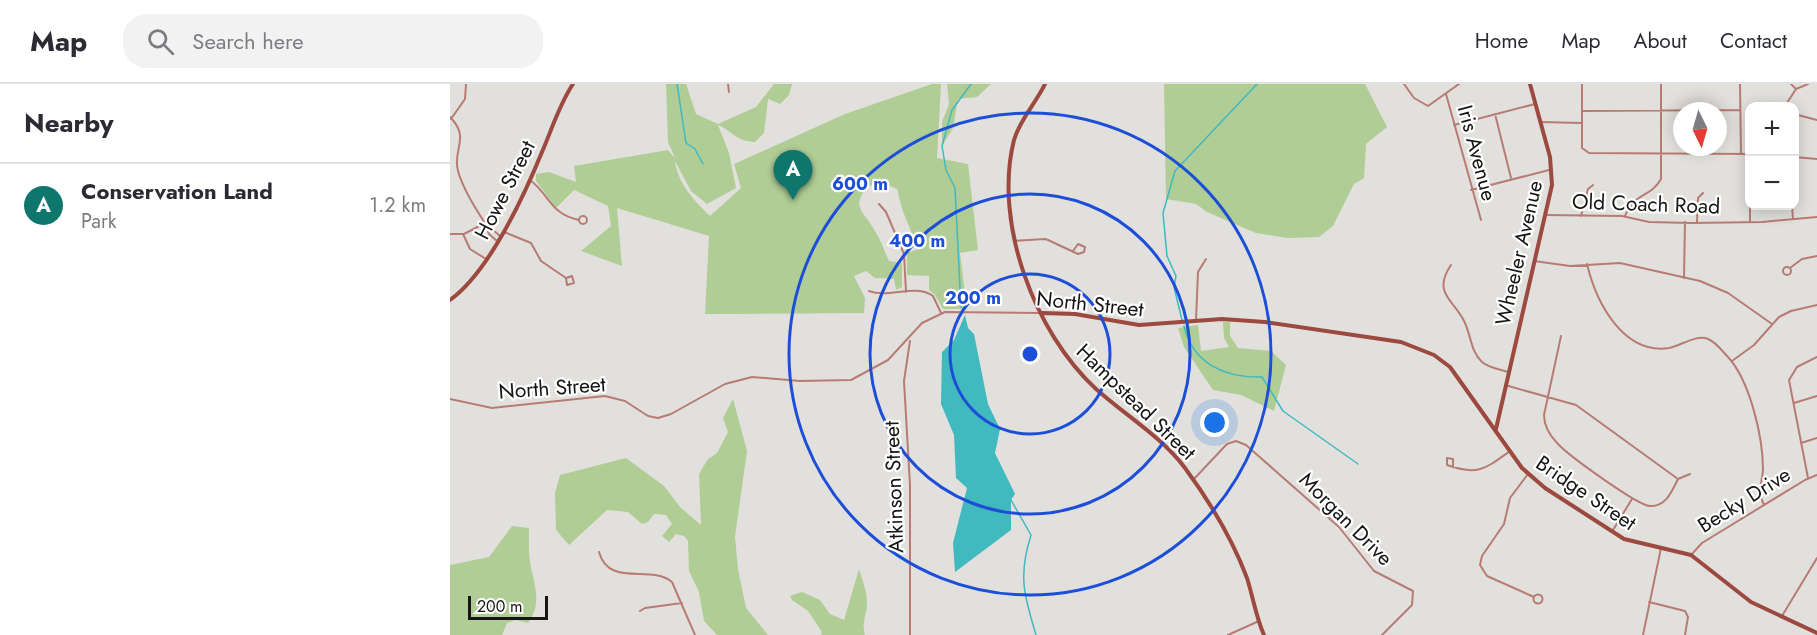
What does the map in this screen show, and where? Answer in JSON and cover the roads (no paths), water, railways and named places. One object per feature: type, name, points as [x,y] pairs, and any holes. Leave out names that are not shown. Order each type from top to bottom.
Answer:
[{"type":"street","points":[[466,84],[465,99],[451,118],[459,128],[461,135],[459,173],[485,223],[498,238]]},
{"type":"street","name":"Howe Street","points":[[450,300],[473,279],[503,232],[530,180],[564,97],[573,84]]},
{"type":"street","points":[[728,84],[729,92]]},
{"type":"street","name":"Hampstead Street","points":[[1045,84],[1021,126],[1013,146],[1010,197],[1018,258],[1057,344],[1075,367],[1173,455],[1193,480],[1234,546],[1264,635]]},
{"type":"street","points":[[1404,84],[1413,98],[1425,106],[1459,84]]},
{"type":"street","name":"Wheeler Avenue","points":[[1495,430],[1552,185],[1552,169],[1530,84]]},
{"type":"street","points":[[1582,84],[1582,146],[1587,153],[1745,154]]},
{"type":"street","points":[[1625,216],[1633,201],[1660,182],[1661,84]]},
{"type":"street","points":[[1740,84],[1741,154]]},
{"type":"street","points":[[1791,84],[1796,89]]},
{"type":"street","points":[[1788,102],[1796,89],[1808,84]]},
{"type":"street","name":"Iris Avenue","points":[[1446,94],[1470,190],[1480,220]]},
{"type":"street","points":[[1454,125],[1535,104]]},
{"type":"street","points":[[1582,111],[1740,110]]},
{"type":"street","points":[[1495,114],[1512,180]]},
{"type":"street","points":[[1799,115],[1817,120]]},
{"type":"street","points":[[1540,122],[1582,123]]},
{"type":"street","points":[[1799,157],[1817,159]]},
{"type":"street","points":[[1470,190],[1552,169]]},
{"type":"street","points":[[530,180],[542,190],[549,205],[556,211],[579,220]]},
{"type":"street","points":[[1581,216],[1588,189],[1593,185]]},
{"type":"street","points":[[1697,222],[1698,198],[1703,193]]},
{"type":"street","points":[[879,204],[886,212],[904,254],[906,292]]},
{"type":"street","points":[[1750,210],[1750,222]]},
{"type":"street","points":[[1792,210],[1793,219]]},
{"type":"street","name":"Old Coach Road","points":[[1545,215],[1625,216],[1649,222],[1750,222],[1817,217]]},
{"type":"street","points":[[1684,278],[1685,222]]},
{"type":"street","points":[[450,234],[463,234],[485,223]]},
{"type":"street","points":[[503,232],[531,243],[541,261],[566,278]]},
{"type":"street","points":[[463,234],[470,249],[486,260]]},
{"type":"street","points":[[1014,241],[1042,238],[1073,251]]},
{"type":"street","points":[[1790,268],[1802,259],[1817,256]]},
{"type":"street","points":[[1196,322],[1198,272],[1206,259]]},
{"type":"street","points":[[1534,261],[1558,265],[1620,263],[1706,282],[1772,324]]},
{"type":"street","points":[[1587,264],[1596,293],[1617,327],[1628,338],[1641,345],[1656,348],[1671,348],[1705,338],[1712,341],[1731,361],[1742,380],[1754,415],[1762,465],[1760,496],[1764,505]]},
{"type":"street","points":[[1451,265],[1444,281],[1445,294],[1465,323],[1475,354],[1485,364],[1508,372]]},
{"type":"street","points":[[868,291],[877,294],[929,293],[936,301],[941,313]]},
{"type":"street","points":[[1731,361],[1754,345],[1772,324],[1787,312],[1817,305]]},
{"type":"street","name":"North Street","points":[[450,399],[482,408],[605,396],[626,401],[648,416],[658,418],[671,414],[725,384],[752,377],[775,376],[800,381],[851,380],[888,360],[911,338],[922,323],[941,313],[954,310],[1075,314],[1139,325],[1242,320],[1409,344]]},
{"type":"street","points":[[1561,336],[1546,395],[1544,422],[1557,443],[1632,499],[1647,506],[1659,504],[1668,498],[1678,479],[1690,474]]},
{"type":"street","name":"Atkinson Street","points":[[910,635],[910,485],[904,381],[911,338]]},
{"type":"street","name":"Bridge Street","points":[[1409,344],[1434,355],[1450,367],[1528,474],[1612,532],[1634,543],[1691,555],[1746,598],[1817,632]]},
{"type":"street","points":[[1808,478],[1789,384],[1792,372],[1799,365],[1817,357]]},
{"type":"street","points":[[1505,385],[1576,405],[1678,479]]},
{"type":"street","points":[[1793,404],[1817,396]]},
{"type":"street","points":[[1801,443],[1817,438]]},
{"type":"street","name":"Morgan Drive","points":[[1193,480],[1227,444],[1236,441],[1246,445],[1339,527],[1374,571],[1413,591],[1412,605],[1382,635]]},
{"type":"street","points":[[1453,467],[1478,471],[1510,451]]},
{"type":"street","points":[[1528,474],[1510,498],[1504,524],[1484,552],[1480,565],[1486,576],[1534,597]]},
{"type":"street","name":"Becky Drive","points":[[1691,555],[1702,543],[1808,478],[1817,475]]},
{"type":"street","points":[[1612,532],[1632,499]]},
{"type":"street","points":[[1643,635],[1661,548]]},
{"type":"street","points":[[599,552],[604,564],[616,572],[627,575],[654,573],[669,579],[675,586],[695,635]]},
{"type":"street","points":[[1782,616],[1817,558]]},
{"type":"street","points":[[1649,602],[1685,611],[1688,617],[1685,635]]},
{"type":"street","points":[[640,611],[646,607],[682,603]]},
{"type":"street","points":[[1228,635],[1259,621]]},
{"type":"water","points":[[965,315],[968,328],[974,334],[988,404],[1000,429],[995,453],[1015,494],[1011,500],[1011,530],[955,572],[953,543],[967,488],[956,478],[954,435],[941,404],[942,352],[954,340]]},
{"type":"waterway","points":[[677,84],[686,143],[695,149],[703,164]]},
{"type":"waterway","points":[[961,307],[955,188],[946,170],[942,146],[952,110],[971,84]]},
{"type":"waterway","points":[[1182,320],[1174,287],[1176,276],[1167,256],[1163,213],[1175,171],[1257,84]]},
{"type":"waterway","points":[[1184,326],[1188,339],[1203,359],[1212,366],[1235,375],[1262,377],[1283,411],[1358,464]]},
{"type":"waterway","points":[[1011,500],[1031,535],[1025,562],[1024,585],[1036,635]]},
{"type":"place","name":"Conservation Land","points":[[793,200]]}]
